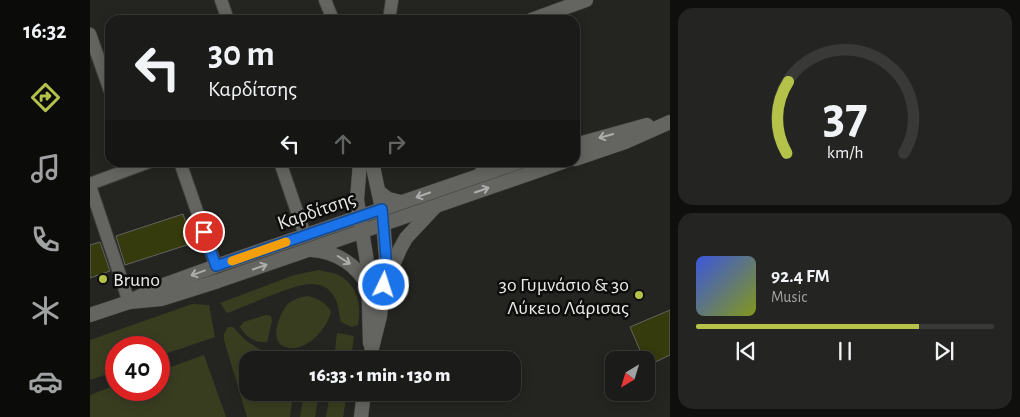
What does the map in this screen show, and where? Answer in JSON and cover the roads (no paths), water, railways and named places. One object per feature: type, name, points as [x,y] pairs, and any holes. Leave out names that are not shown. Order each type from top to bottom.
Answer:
[{"type":"main road","points":[[545,15],[586,0]]},
{"type":"main road","points":[[580,144],[670,121]]},
{"type":"main road","points":[[580,156],[625,142],[670,121]]},
{"type":"main road","points":[[359,167],[357,190],[369,287],[370,351]]},
{"type":"main road","points":[[371,351],[378,327],[386,257],[382,209],[373,167]]},
{"type":"main road","name":"Καρδίτσης","points":[[90,315],[129,302],[158,287],[216,266],[505,167]]},
{"type":"main road","name":"Καρδίτσης","points":[[129,302],[161,299],[549,167]]},
{"type":"main road","points":[[379,192],[388,199],[402,202]]},
{"type":"main road","points":[[384,285],[406,238],[436,206]]},
{"type":"main road","points":[[308,250],[328,252],[344,260],[361,273],[369,287]]},
{"type":"main road","points":[[361,417],[363,401]]},
{"type":"street","points":[[221,0],[226,15]]},
{"type":"street","points":[[325,0],[330,15]]},
{"type":"street","points":[[390,15],[392,0]]},
{"type":"street","points":[[90,34],[105,77]]},
{"type":"street","points":[[129,302],[90,185],[131,167]]},
{"type":"street","points":[[182,167],[216,266]]},
{"type":"street","points":[[282,167],[305,235]]},
{"type":"lane","points":[[475,178],[480,167]]},
{"type":"place","name":"Bruno","points":[[103,279]]},
{"type":"place","name":"3ο Γυμνάσιο & 3ο Λύκειο Λάρισας","points":[[639,295]]}]
